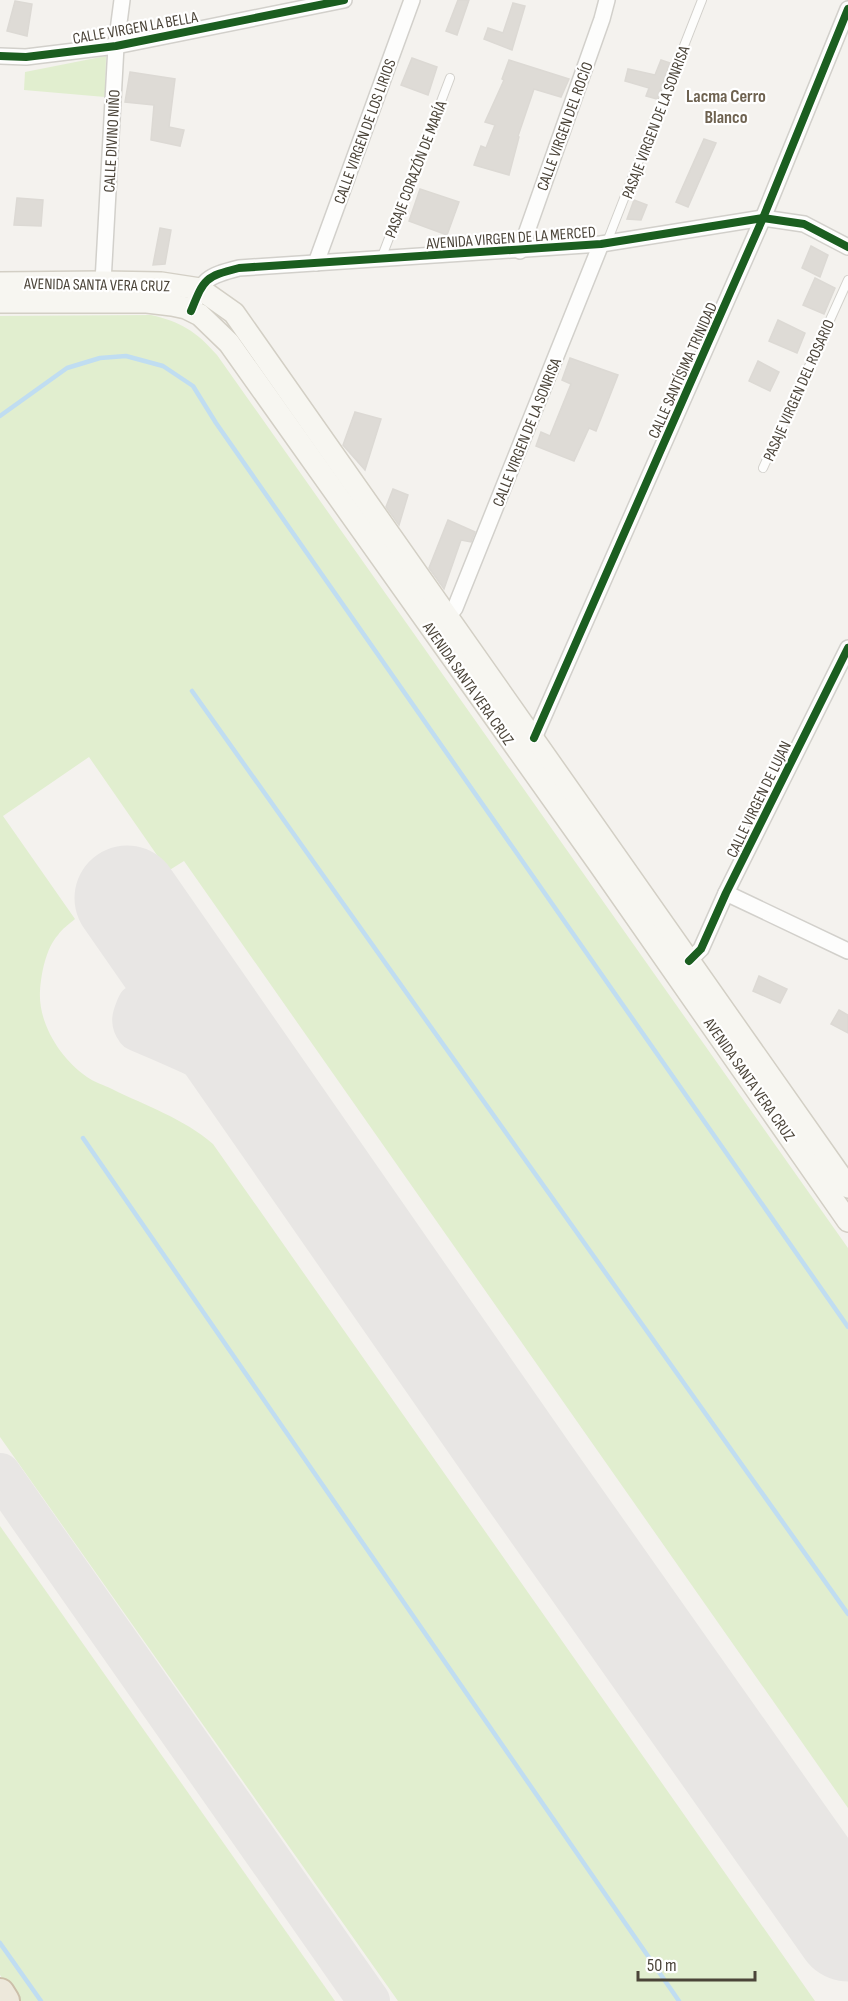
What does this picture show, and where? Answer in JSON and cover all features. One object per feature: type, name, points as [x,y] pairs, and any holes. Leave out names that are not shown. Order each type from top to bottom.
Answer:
[{"type":"highway","points":[[0,1994],[5,2001]]},
{"type":"main road","name":"AVENIDA SANTA VERA CRUZ","points":[[0,283],[161,283],[200,289],[234,313],[848,1188]]},
{"type":"main road","name":"AVENIDA SANTA VERA CRUZ","points":[[0,302],[147,302],[172,305],[200,315],[229,343],[848,1221]]},
{"type":"street","name":"CALLE DIVINO NIÑO","points":[[103,282],[116,46],[122,0]]},
{"type":"street","name":"CALLE VIRGEN LA BELLA","points":[[0,56],[26,57],[116,46],[344,0]]},
{"type":"street","name":"CALLE VIRGEN DE LOS LIRIOS","points":[[316,263],[412,0]]},
{"type":"street","name":"CALLE VIRGEN DEL ROCÍO","points":[[520,251],[607,0]]},
{"type":"street","name":"CALLE SANTÍSIMA TRINIDAD","points":[[534,738],[763,218],[848,9]]},
{"type":"street","name":"AVENIDA VIRGEN DE LA MERCED","points":[[200,289],[206,280],[221,272],[238,268],[604,244],[763,218],[804,224],[848,247]]},
{"type":"street","name":"CALLE VIRGEN DE LA SONRISA","points":[[447,618],[455,608],[604,244]]},
{"type":"street","points":[[191,311],[200,289]]},
{"type":"street","name":"CALLE VIRGEN DE LUJAN","points":[[689,961],[700,949],[726,893],[844,667],[848,648]]},
{"type":"street","points":[[726,893],[848,951]]},
{"type":"lane","name":"PASAJE VIRGEN DE LA SONRISA","points":[[604,244],[702,0]]},
{"type":"lane","name":"PASAJE CORAZÓN DE MARÍA","points":[[381,259],[450,78]]},
{"type":"lane","name":"PASAJE VIRGEN DEL ROSARIO","points":[[763,468],[848,280]]},
{"type":"green space","points":[[106,56],[105,97],[24,90],[25,72]]},
{"type":"green space","points":[[151,315],[187,329],[217,355],[848,1248],[848,1808],[184,861],[168,871],[89,757],[3,816],[75,919],[54,940],[45,962],[40,1003],[47,1028],[68,1061],[87,1077],[177,1120],[213,1144],[815,2001],[398,2001],[0,1437],[0,316]]},
{"type":"green space","points":[[0,1526],[335,2001],[18,2001],[0,1975]]},
{"type":"building","points":[[458,0],[469,0],[457,35],[446,31]]},
{"type":"building","points":[[15,1],[32,4],[27,36],[7,31]]},
{"type":"building","points":[[513,3],[525,6],[512,50],[484,39],[488,28],[503,33]]},
{"type":"building","points":[[412,58],[437,67],[428,95],[401,85]]},
{"type":"building","points":[[509,60],[569,79],[561,97],[534,89],[518,136],[509,175],[474,165],[481,146],[486,148],[495,125],[485,122],[504,80],[502,79]]},
{"type":"building","points":[[661,60],[670,63],[657,99],[646,96],[649,88],[625,81],[628,69],[655,75]]},
{"type":"building","points":[[130,72],[175,79],[169,127],[184,130],[180,146],[151,140],[154,105],[125,102]]},
{"type":"building","points":[[704,139],[716,143],[688,207],[676,202]]},
{"type":"building","points":[[420,189],[459,202],[447,235],[409,221]]},
{"type":"building","points":[[17,198],[43,200],[41,226],[14,225]]},
{"type":"building","points":[[634,200],[647,205],[641,220],[627,219]]},
{"type":"building","points":[[160,228],[171,230],[165,264],[153,265]]},
{"type":"building","points":[[811,246],[828,255],[820,277],[802,268]]},
{"type":"building","points":[[815,278],[835,288],[824,314],[803,305]]},
{"type":"building","points":[[778,320],[805,333],[797,353],[769,341]]},
{"type":"building","points":[[570,358],[618,375],[596,431],[589,428],[574,461],[536,446],[541,432],[550,436],[571,384],[562,380]]},
{"type":"building","points":[[758,361],[779,372],[770,391],[749,381]]},
{"type":"building","points":[[355,412],[381,419],[365,470],[343,445]]},
{"type":"building","points":[[393,489],[408,495],[399,525],[386,507]]},
{"type":"building","points":[[448,520],[475,532],[471,542],[461,540],[444,589],[429,568]]},
{"type":"building","points":[[759,976],[787,989],[780,1003],[753,991]]},
{"type":"building","points":[[839,1010],[848,1015],[848,1033],[831,1024]]},
{"type":"waterway","points":[[0,416],[67,368],[100,358],[126,356],[163,366],[193,386],[216,423],[848,1327]]},
{"type":"waterway","points":[[192,691],[848,1614]]},
{"type":"waterway","points":[[83,1138],[679,2001]]},
{"type":"waterway","points":[[0,1943],[41,2001]]},
{"type":"taxiway","points":[[138,1005],[133,1021],[137,1030],[217,1066],[263,1094]]},
{"type":"taxiway","points":[[0,1474],[369,2001]]},
{"type":"runway","points":[[127,898],[528,1475],[848,1929]]},
{"type":"cycle path","points":[[0,56],[26,57],[116,46],[344,0]]},
{"type":"cycle path","points":[[534,738],[763,218],[848,9]]},
{"type":"cycle path","points":[[191,311],[199,292],[207,281],[219,274],[239,268],[601,244],[763,218],[804,224],[848,247]]},
{"type":"cycle path","points":[[689,961],[701,949],[726,893],[848,648]]},
{"type":"district","name":"Lacma Cerro Blanco","points":[[726,106]]}]
